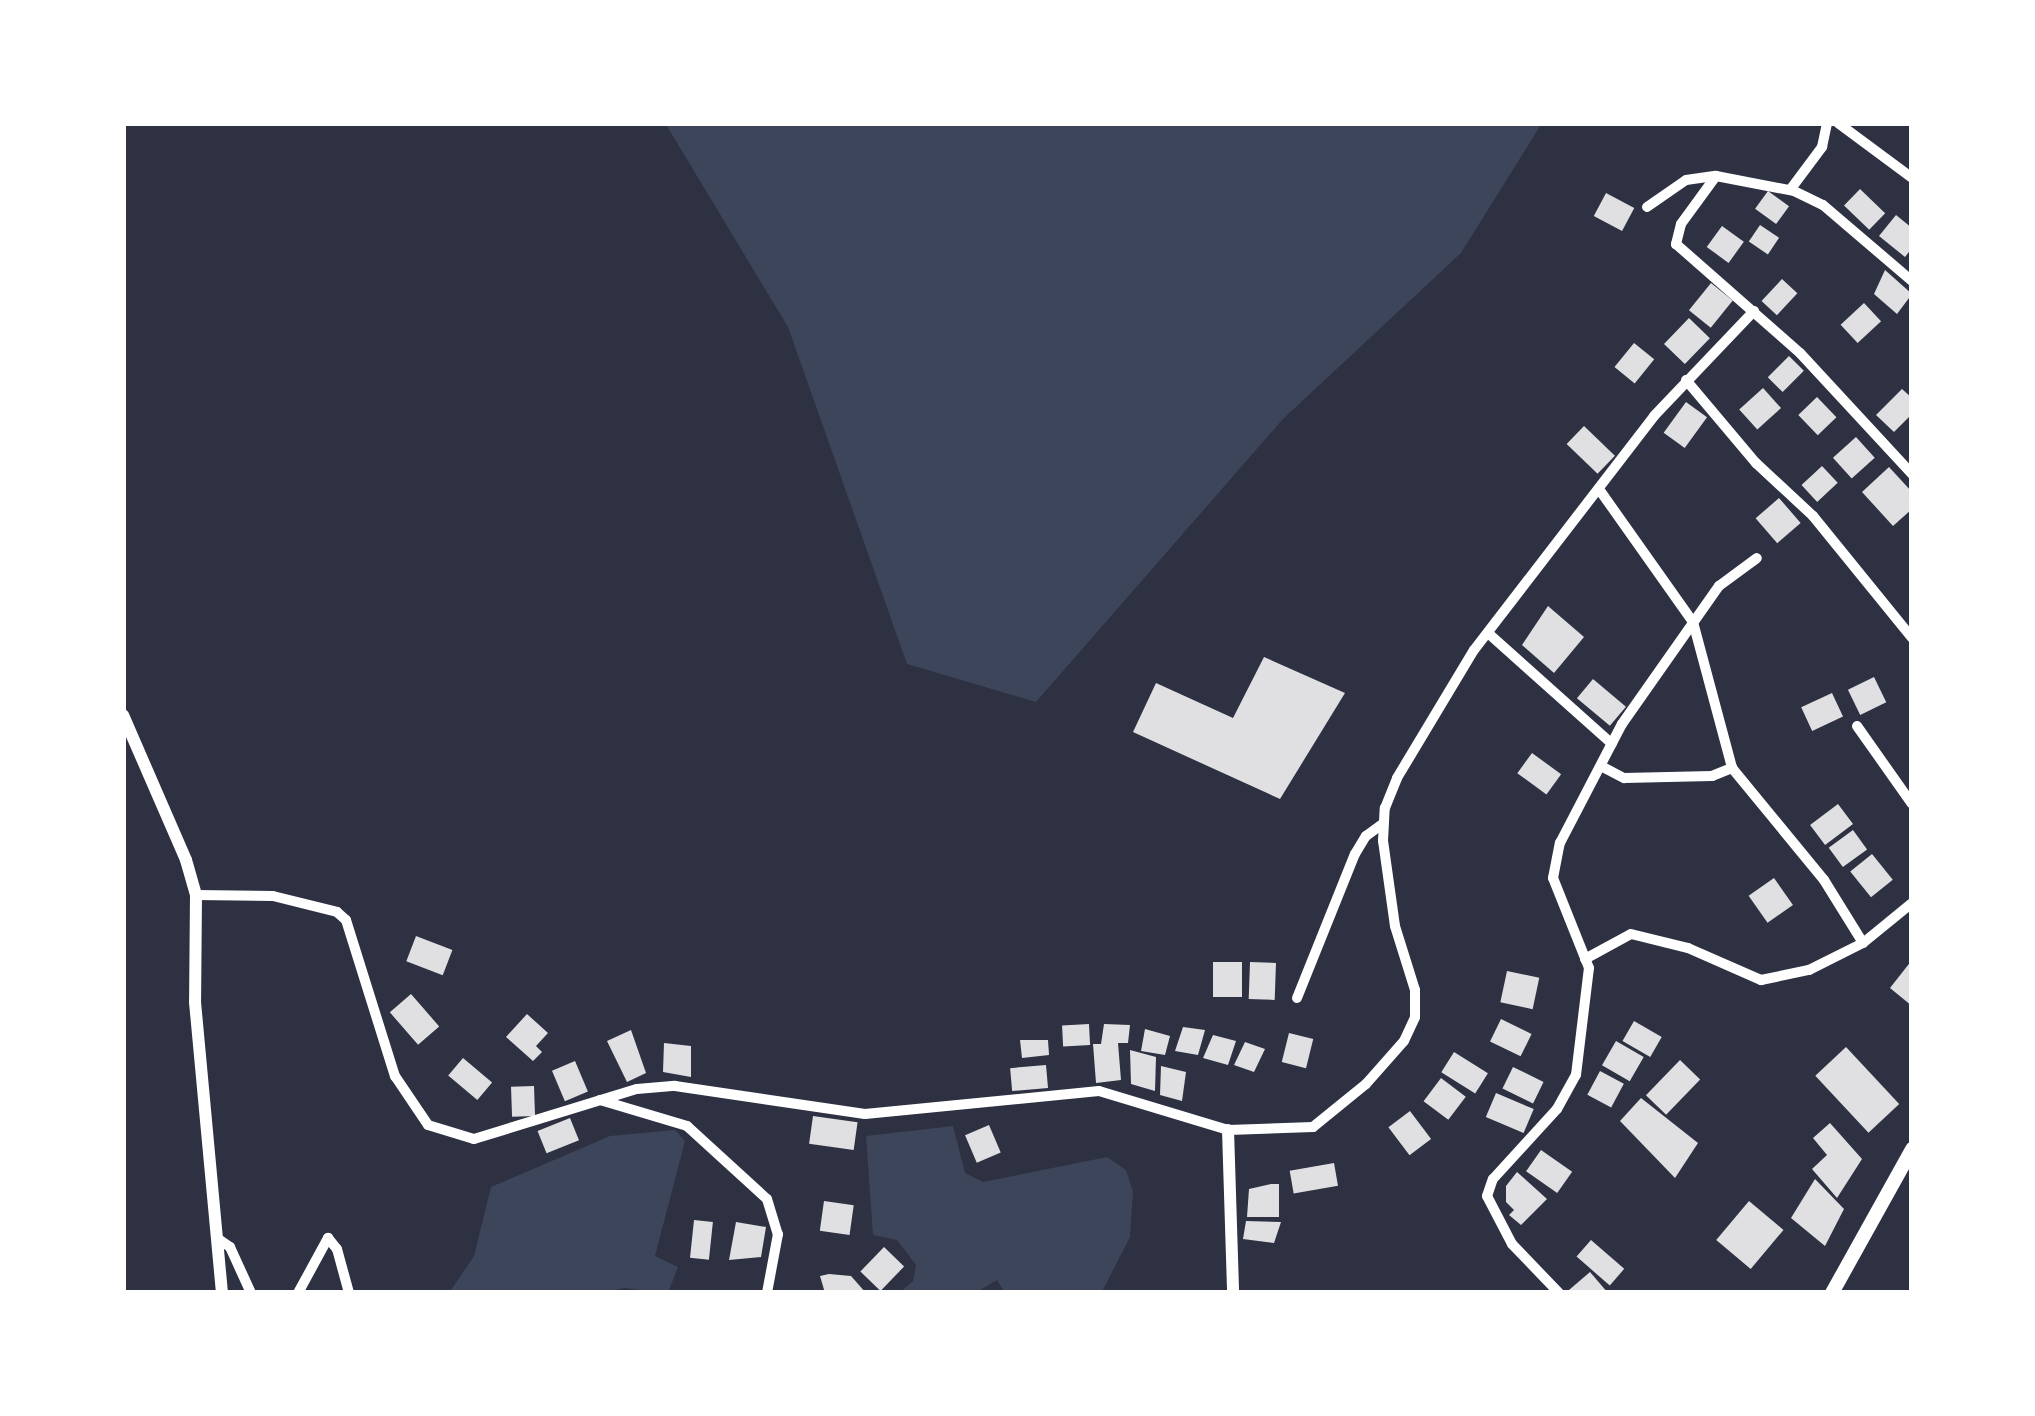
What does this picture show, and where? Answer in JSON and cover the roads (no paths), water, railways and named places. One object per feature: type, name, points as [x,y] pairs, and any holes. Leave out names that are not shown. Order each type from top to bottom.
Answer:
[{"type":"main road","points":[[1832,1293],[1912,1149]]},
{"type":"street","points":[[1790,190],[1822,147],[1827,123]]},
{"type":"street","points":[[1838,123],[1912,178]]},
{"type":"street","points":[[1716,176],[1673,238],[1754,311],[1912,474]]},
{"type":"street","points":[[1647,206],[1686,180],[1716,176],[1790,190],[1823,205],[1912,281]]},
{"type":"street","points":[[196,895],[273,896],[324,905],[346,920],[395,1076],[428,1125],[474,1139],[599,1100],[675,1085],[865,1114],[1099,1091],[1228,1130],[1313,1127],[1366,1084],[1404,1042],[1415,1017],[1415,990],[1395,926],[1384,823],[1397,778],[1488,633],[1686,380],[1754,311]]},
{"type":"street","points":[[1686,380],[1756,463],[1814,516],[1912,638]]},
{"type":"street","points":[[1600,492],[1693,622],[1732,767],[1824,880],[1864,944]]},
{"type":"street","points":[[1559,1293],[1511,1244],[1487,1196],[1493,1179],[1557,1109],[1576,1075],[1588,968],[1553,878],[1560,844],[1612,744],[1693,622],[1719,586],[1757,558]]},
{"type":"street","points":[[1488,633],[1612,744]]},
{"type":"street","points":[[123,715],[186,860],[196,895],[195,1002],[223,1293]]},
{"type":"street","points":[[1857,726],[1912,805]]},
{"type":"street","points":[[1600,766],[1624,778],[1712,776],[1732,767]]},
{"type":"street","points":[[1297,998],[1355,854],[1366,836],[1384,823]]},
{"type":"street","points":[[1585,959],[1630,934],[1688,948],[1761,980],[1809,970],[1864,944],[1912,903]]},
{"type":"street","points":[[599,1100],[687,1126],[766,1199],[778,1234],[767,1293]]},
{"type":"street","points":[[1228,1130],[1233,1293]]},
{"type":"street","points":[[217,1238],[235,1256],[251,1293]]},
{"type":"street","points":[[298,1293],[328,1238],[337,1249],[349,1293]]}]
